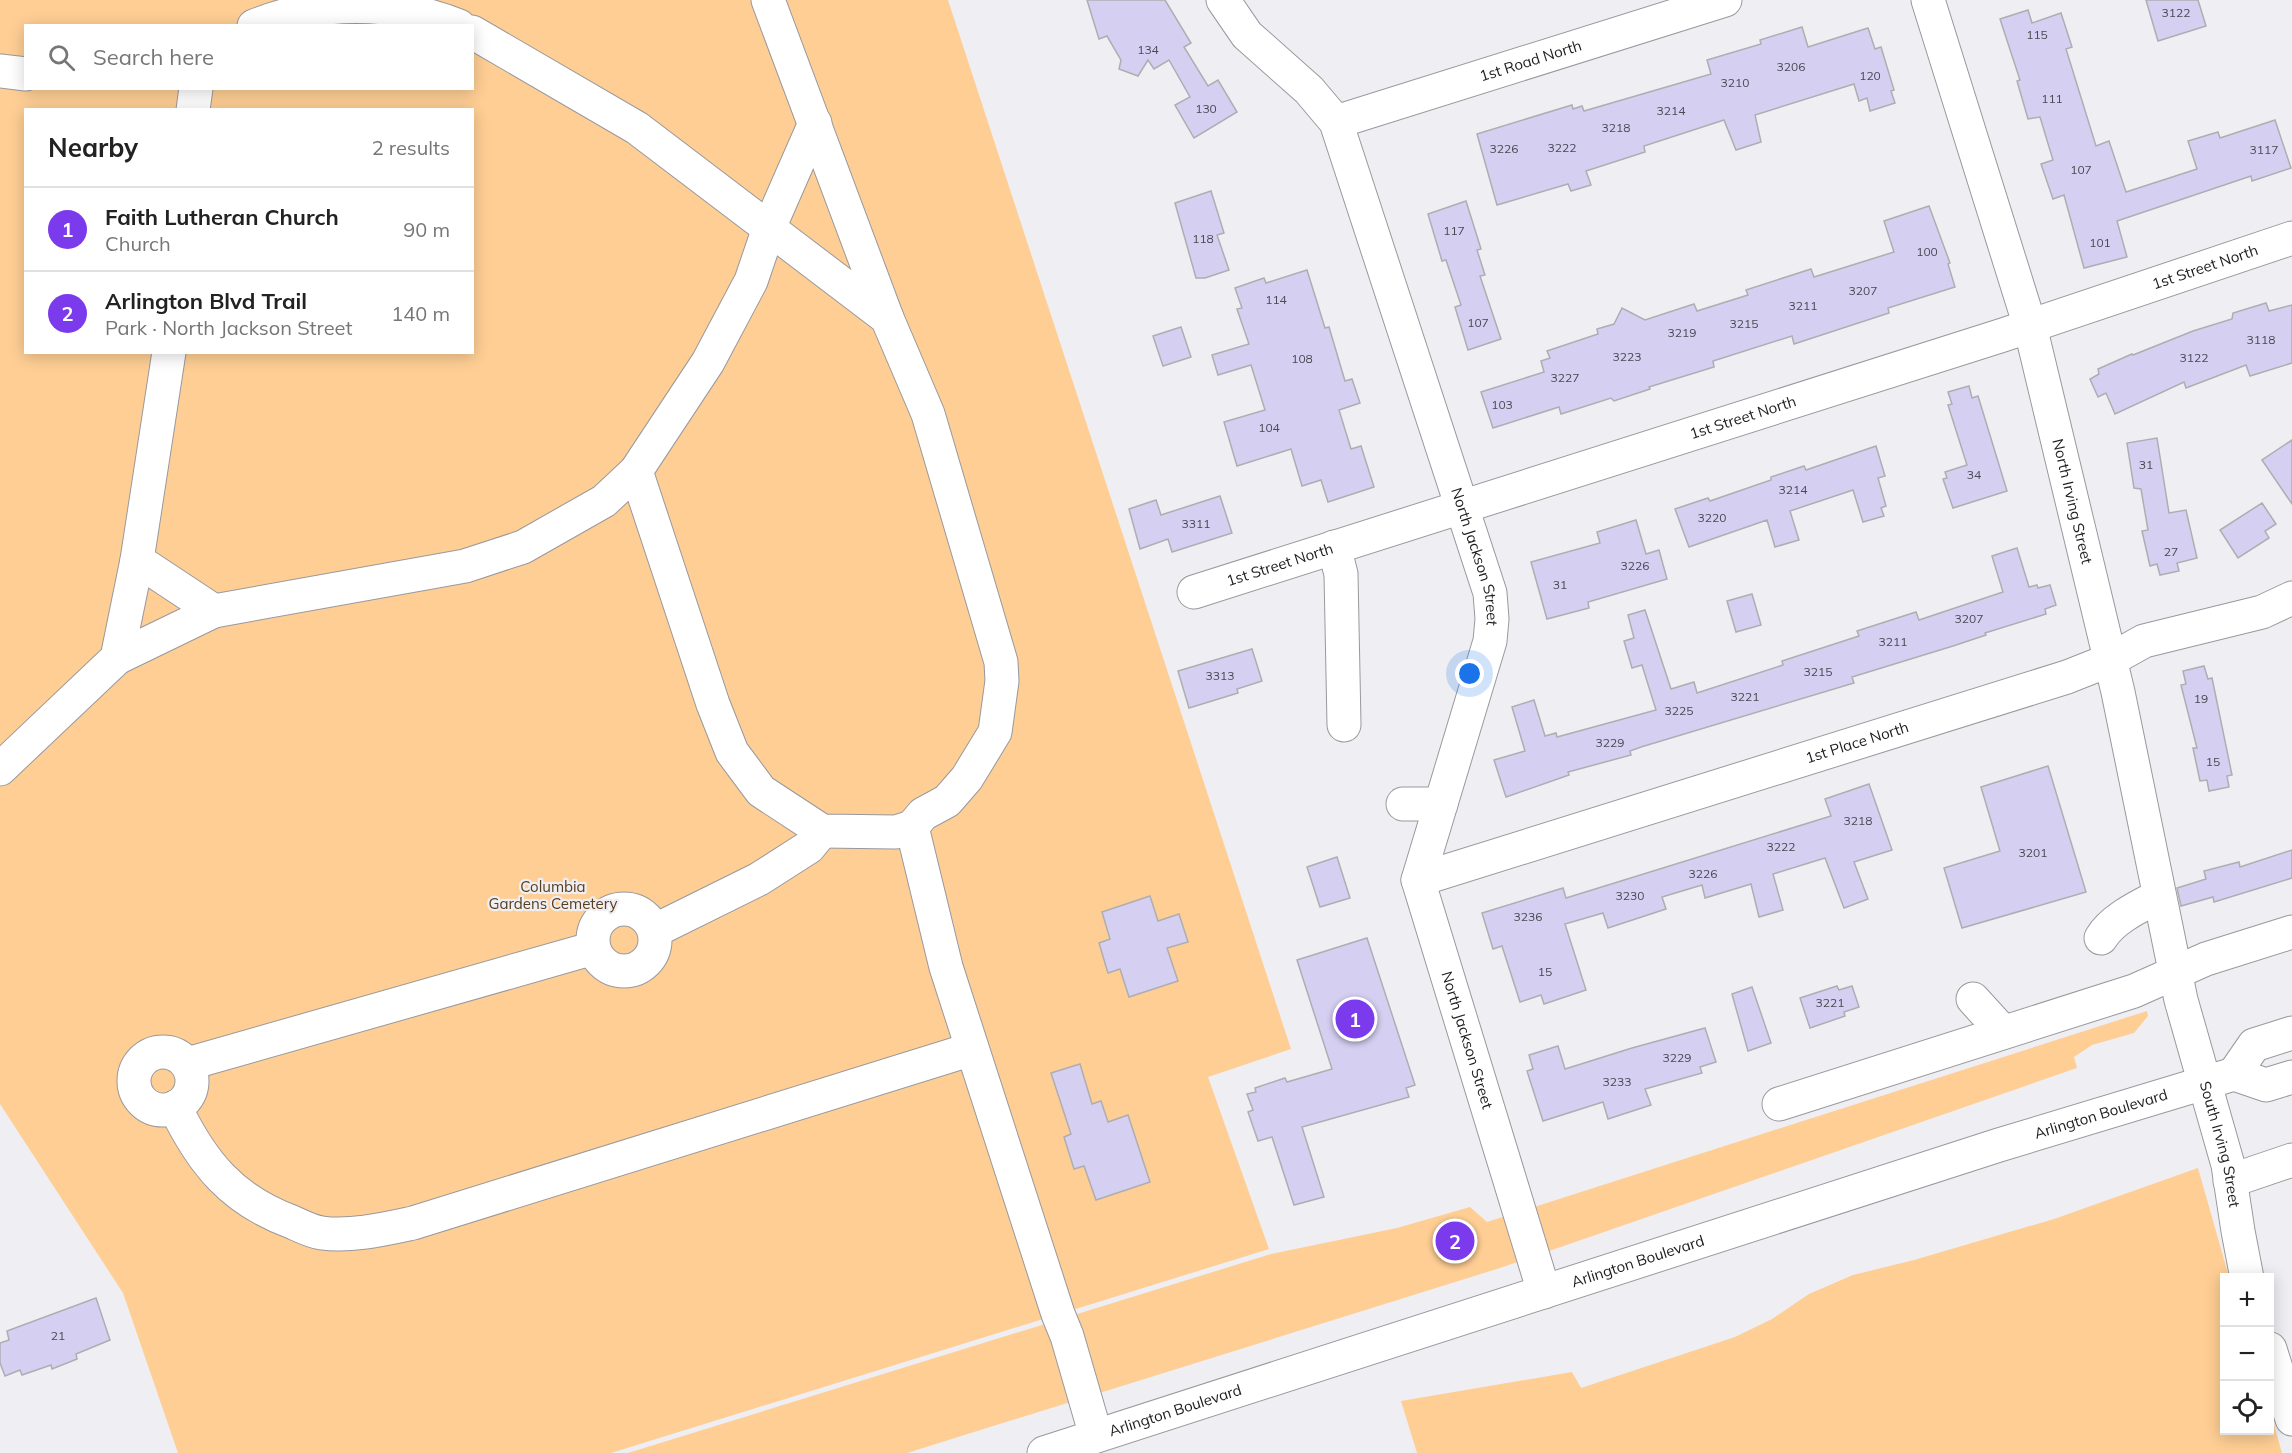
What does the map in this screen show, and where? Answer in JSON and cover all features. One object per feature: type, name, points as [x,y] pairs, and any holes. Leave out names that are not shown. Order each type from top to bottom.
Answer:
[{"type":"main road","points":[[636,471],[713,704],[732,752],[761,791],[822,831],[896,832],[912,827],[923,814],[947,801],[967,778],[994,732],[1002,681],[1001,662],[928,414],[887,318],[768,0]]},
{"type":"main road","name":"North Jackson Street","points":[[1223,0],[1247,34],[1309,90],[1336,122],[1490,594],[1492,619],[1490,641],[1418,880],[1481,1133],[1495,1174],[1544,1292]]},
{"type":"main road","name":"1st Road North","points":[[1336,122],[1725,0]]},
{"type":"main road","name":"North Irving Street","points":[[1928,0],[2030,326],[2110,660],[2185,1012]]},
{"type":"main road","points":[[259,24],[289,11],[320,4],[358,1],[433,14],[455,24]]},
{"type":"main road","points":[[474,33],[637,128],[887,318]]},
{"type":"main road","points":[[0,71],[24,74]]},
{"type":"main road","points":[[0,769],[117,658],[214,611],[465,566],[523,547],[604,501],[636,471],[708,362],[751,281],[769,228],[815,123]]},
{"type":"main road","name":"1st Street North","points":[[1194,592],[2030,326],[2292,238]]},
{"type":"main road","points":[[117,658],[137,560],[169,354]]},
{"type":"main road","points":[[1334,547],[1341,574],[1344,725]]},
{"type":"main road","points":[[137,560],[214,611]]},
{"type":"main road","name":"1st Place North","points":[[1418,880],[2067,677],[2110,660],[2144,641],[2262,612],[2292,598]]},
{"type":"main road","points":[[1403,804],[1441,804]]},
{"type":"main road","points":[[912,827],[946,967],[1067,1336],[1096,1436]]},
{"type":"main road","points":[[654,931],[759,879],[809,848],[822,831]]},
{"type":"main road","points":[[2101,938],[2105,931],[2159,896]]},
{"type":"main road","points":[[632,909],[642,914],[650,921],[656,941],[654,950],[642,966],[633,970],[623,971],[604,964],[594,948],[592,938],[595,927],[610,911],[632,909]]},
{"type":"main road","points":[[1779,1104],[2134,991],[2206,959],[2292,932]]},
{"type":"main road","points":[[187,1064],[594,948]]},
{"type":"main road","points":[[1973,999],[2003,1032]]},
{"type":"main road","name":"South Irving Street","points":[[2185,1012],[2219,1078],[2230,1181],[2246,1273]]},
{"type":"main road","points":[[2219,1078],[2254,1045],[2292,1033]]},
{"type":"main road","points":[[175,1107],[206,1162],[241,1196],[281,1218],[322,1233],[371,1232],[424,1220],[972,1049]]},
{"type":"main road","points":[[155,1053],[173,1053],[187,1064],[191,1074],[189,1093],[184,1101],[175,1107],[156,1108],[146,1104],[135,1089],[136,1071],[147,1056],[155,1053]]},
{"type":"main road","points":[[2219,1078],[2266,1085],[2292,1077]]},
{"type":"main road","name":"Arlington Boulevard","points":[[1044,1453],[1999,1145],[2219,1078]]},
{"type":"main road","points":[[2230,1181],[2292,1160]]},
{"type":"main road","points":[[2274,1362],[2292,1419]]},
{"type":"green space","name":"Columbia Gardens Cemetery","points":[[0,0],[948,0],[1291,1049],[1208,1077],[1269,1249],[611,1453],[178,1453],[123,1293],[0,1104]]},
{"type":"green space","points":[[2147,1011],[2148,1016],[2134,1033],[2092,1045],[2074,1057],[2077,1068],[1500,1268],[907,1453],[628,1453],[1271,1254],[1397,1228],[1470,1207],[1487,1222]]},
{"type":"green space","points":[[2198,1168],[2228,1273],[2220,1273],[2220,1435],[2274,1435],[2274,1425],[2282,1453],[1417,1453],[1401,1401],[1572,1372],[1581,1388],[1735,1337],[1772,1319],[1809,1294],[1853,1275],[1914,1260],[2054,1219]]},
{"type":"building","points":[[1087,0],[1165,0],[1191,43],[1184,47],[1208,86],[1218,80],[1237,112],[1194,138],[1175,105],[1190,97],[1169,60],[1154,69],[1148,60],[1138,76],[1119,69],[1121,60],[1107,36],[1099,39]]},
{"type":"building","points":[[2146,0],[2198,0],[2206,26],[2158,41]]},
{"type":"building","points":[[2028,10],[2032,23],[2061,13],[2072,47],[2066,49],[2096,146],[2109,141],[2126,192],[2197,169],[2188,141],[2218,132],[2220,138],[2275,120],[2291,168],[2252,181],[2251,176],[2117,221],[2127,257],[2084,268],[2064,195],[2053,199],[2041,164],[2053,160],[2040,117],[2028,119],[2017,81],[2020,80],[2000,19]]},
{"type":"building","points":[[1802,27],[1808,47],[1868,28],[1875,49],[1881,47],[1894,90],[1891,91],[1895,103],[1870,111],[1867,98],[1859,101],[1854,84],[1755,115],[1761,142],[1736,150],[1724,120],[1644,146],[1645,152],[1586,171],[1591,185],[1571,191],[1568,184],[1497,205],[1477,134],[1572,105],[1573,109],[1582,106],[1584,111],[1711,74],[1707,60],[1761,44],[1760,40]]},
{"type":"building","points":[[1211,191],[1224,233],[1217,235],[1229,270],[1205,278],[1196,278],[1175,203]]},
{"type":"building","points":[[1466,201],[1481,249],[1477,250],[1485,275],[1480,276],[1501,339],[1468,350],[1455,307],[1461,305],[1446,260],[1442,261],[1428,214]]},
{"type":"building","points":[[1929,206],[1950,263],[1948,264],[1955,287],[1888,308],[1889,313],[1794,344],[1792,336],[1713,361],[1714,367],[1649,387],[1650,389],[1614,401],[1611,398],[1561,414],[1559,407],[1493,428],[1481,392],[1544,372],[1541,361],[1550,358],[1547,351],[1598,334],[1597,329],[1614,324],[1622,308],[1645,320],[1694,304],[1697,311],[1748,295],[1746,290],[1811,269],[1814,277],[1894,252],[1884,221]]},
{"type":"building","points":[[1307,270],[1325,328],[1329,327],[1345,381],[1352,379],[1360,403],[1339,410],[1351,449],[1361,446],[1374,487],[1328,502],[1321,480],[1302,486],[1291,449],[1237,466],[1224,422],[1265,410],[1251,365],[1218,375],[1212,355],[1249,344],[1237,309],[1242,308],[1235,288],[1264,278],[1266,283]]},
{"type":"building","points":[[2266,303],[2269,311],[2292,305],[2292,363],[2250,376],[2246,365],[2186,388],[2184,382],[2115,414],[2106,393],[2098,397],[2090,379],[2099,374],[2098,369],[2193,331],[2232,319],[2233,313]]},
{"type":"building","points":[[1181,327],[1191,357],[1163,366],[1153,336]]},
{"type":"building","points":[[1969,386],[1972,398],[1978,396],[2007,491],[1953,508],[1943,479],[1947,478],[1945,472],[1967,465],[1948,405],[1952,404],[1948,392]]},
{"type":"building","points":[[2157,438],[2169,513],[2186,510],[2197,558],[2177,563],[2179,571],[2160,575],[2157,564],[2150,566],[2142,531],[2148,530],[2141,489],[2134,488],[2127,443]]},
{"type":"building","points":[[2292,440],[2292,504],[2262,460]]},
{"type":"building","points":[[1876,446],[1885,476],[1878,478],[1886,506],[1881,508],[1884,516],[1863,522],[1853,490],[1790,511],[1799,540],[1775,547],[1767,520],[1689,547],[1675,509],[1708,498],[1710,501],[1804,466],[1806,470]]},
{"type":"building","points":[[1220,496],[1232,533],[1172,552],[1168,539],[1140,549],[1129,509],[1156,500],[1161,515]]},
{"type":"building","points":[[2262,503],[2276,524],[2265,531],[2269,538],[2238,558],[2220,530]]},
{"type":"building","points":[[1636,520],[1646,554],[1659,550],[1667,579],[1588,602],[1589,608],[1547,619],[1531,562],[1600,543],[1597,532]]},
{"type":"building","points":[[2017,548],[2029,587],[2037,585],[2038,588],[2050,585],[2056,605],[2045,609],[2046,614],[1852,677],[1854,683],[1641,747],[1630,751],[1631,755],[1568,772],[1569,775],[1506,797],[1494,760],[1525,751],[1512,707],[1534,700],[1545,736],[1556,733],[1557,737],[1656,710],[1642,665],[1632,668],[1624,641],[1634,638],[1628,615],[1645,610],[1671,689],[1694,682],[1697,693],[1783,665],[1782,661],[1859,636],[1857,631],[1916,612],[1919,620],[2003,592],[1992,556]]},
{"type":"building","points":[[1752,594],[1761,625],[1736,632],[1727,601]]},
{"type":"building","points":[[1252,649],[1262,681],[1237,689],[1238,693],[1189,708],[1178,671]]},
{"type":"building","points":[[2204,666],[2208,679],[2212,678],[2232,775],[2227,776],[2229,787],[2209,791],[2207,780],[2200,781],[2193,748],[2197,748],[2181,685],[2186,684],[2183,671]]},
{"type":"building","points":[[2048,766],[2086,892],[1962,928],[1944,868],[2000,851],[1981,787]]},
{"type":"building","points":[[1869,784],[1892,850],[1854,862],[1868,899],[1844,908],[1825,858],[1773,874],[1783,910],[1759,917],[1751,884],[1705,898],[1702,885],[1662,897],[1666,909],[1608,928],[1603,913],[1565,924],[1586,990],[1544,1004],[1541,995],[1520,1002],[1502,946],[1493,949],[1482,913],[1563,888],[1566,898],[1831,816],[1825,799]]},
{"type":"building","points":[[2292,850],[2292,878],[2214,902],[2213,897],[2181,906],[2177,888],[2206,879],[2204,871],[2239,862],[2240,867]]},
{"type":"building","points":[[1337,857],[1350,898],[1320,907],[1307,867]]},
{"type":"building","points":[[1150,896],[1158,921],[1179,914],[1188,942],[1167,948],[1178,981],[1129,997],[1120,969],[1108,973],[1099,943],[1110,939],[1102,912]]},
{"type":"building","points":[[1367,938],[1415,1085],[1406,1088],[1409,1097],[1302,1127],[1324,1197],[1294,1205],[1272,1137],[1258,1141],[1248,1112],[1253,1110],[1247,1094],[1256,1092],[1255,1088],[1285,1078],[1287,1082],[1332,1069],[1297,960]]},
{"type":"building","points":[[1837,986],[1839,990],[1852,986],[1859,1007],[1844,1012],[1845,1016],[1810,1028],[1800,998]]},
{"type":"building","points":[[1752,987],[1771,1043],[1748,1051],[1732,994]]},
{"type":"building","points":[[1705,1028],[1716,1062],[1700,1067],[1702,1073],[1645,1089],[1651,1105],[1608,1119],[1603,1102],[1543,1121],[1527,1071],[1533,1069],[1529,1055],[1558,1046],[1565,1069]]},
{"type":"building","points":[[1080,1064],[1092,1104],[1101,1101],[1108,1122],[1128,1115],[1150,1182],[1096,1200],[1084,1166],[1074,1169],[1064,1137],[1071,1134],[1051,1073]]},
{"type":"building","points":[[96,1298],[110,1340],[76,1354],[77,1359],[52,1369],[51,1365],[22,1375],[20,1370],[5,1376],[0,1363],[0,1343],[9,1340],[7,1331]]},
{"type":"place","name":"Faith Lutheran Church","points":[[1355,1019]]},
{"type":"place","name":"Arlington Blvd Trail","points":[[1455,1241]]}]
